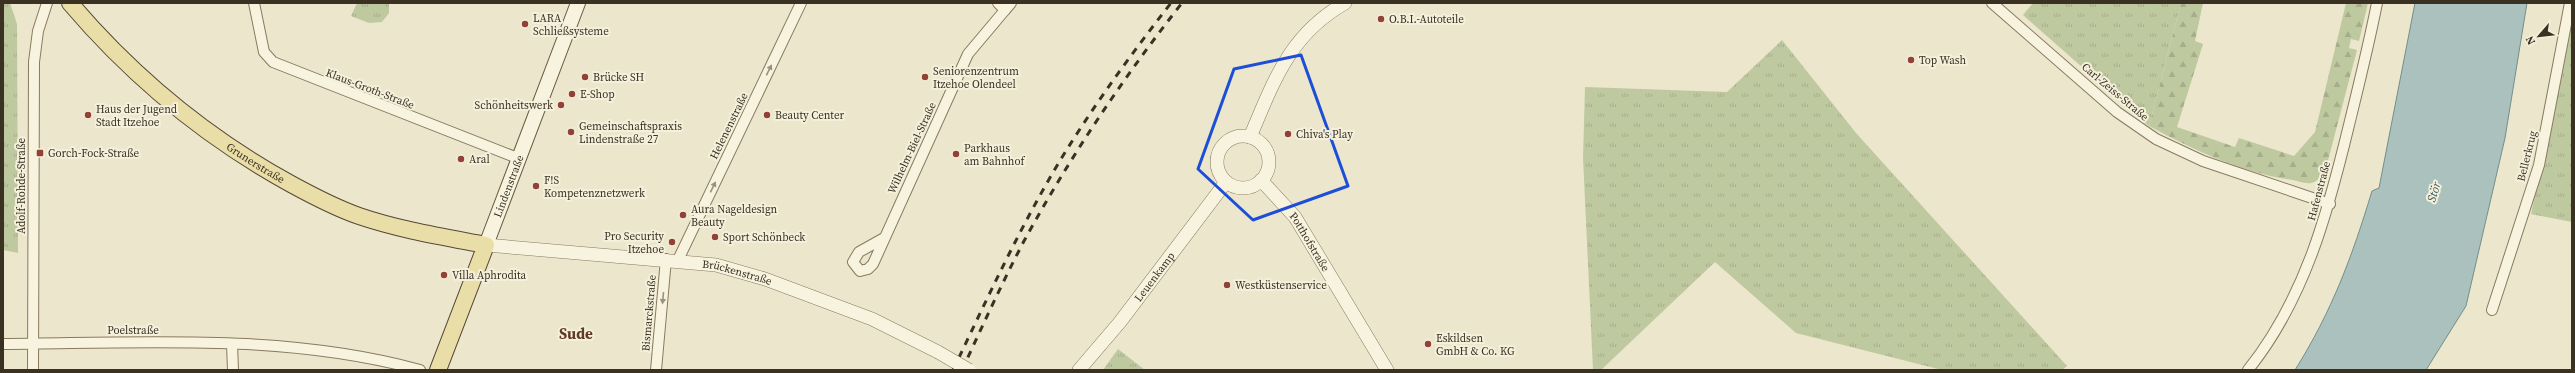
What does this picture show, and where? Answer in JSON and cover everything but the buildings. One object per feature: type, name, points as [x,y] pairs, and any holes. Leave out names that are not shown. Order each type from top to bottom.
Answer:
[{"type":"main road","name":"Grunerstraße","points":[[70,3],[149,85],[196,123],[272,173],[340,208],[372,220],[486,245]]},
{"type":"main road","name":"Lindenstraße","points":[[438,370],[520,159],[578,3]]},
{"type":"street","name":"Adolf-Rohde-Straße","points":[[34,370],[34,62],[38,32],[47,3]]},
{"type":"street","name":"Klaus-Groth-Straße","points":[[254,3],[264,52],[278,65],[520,159]]},
{"type":"street","name":"Helenenstraße","points":[[672,260],[801,3]]},
{"type":"street","points":[[1250,137],[1276,76],[1292,48],[1312,27],[1345,3]]},
{"type":"street","name":"Carl-Zeiss-Straße","points":[[1992,3],[2113,109],[2156,139],[2203,161],[2330,204]]},
{"type":"street","name":"Hafenstraße","points":[[2248,370],[2286,313],[2308,266],[2330,204],[2377,3]]},
{"type":"street","name":"Bellerkrug","points":[[2492,310],[2539,165],[2570,3]]},
{"type":"street","name":"Wilhelm-Biel-Straße","points":[[884,238],[968,54],[1005,5]]},
{"type":"street","points":[[1242,136],[1250,137],[1261,144],[1268,155],[1268,168],[1261,180],[1254,186],[1244,188],[1226,182],[1218,169],[1218,153],[1228,141],[1242,136]]},
{"type":"street","name":"Potthofstraße","points":[[1261,180],[1295,217],[1387,370]]},
{"type":"street","name":"Leuenkamp","points":[[1079,370],[1116,327],[1226,182]]},
{"type":"street","name":"Brückenstraße","points":[[486,245],[716,265],[765,279],[872,319],[938,352],[969,370]]},
{"type":"street","name":"Bismarckstraße","points":[[656,370],[672,260]]},
{"type":"street","points":[[3,344],[34,344]]},
{"type":"street","name":"Poelstraße","points":[[34,344],[232,344],[359,355],[420,370]]},
{"type":"street","points":[[232,344],[233,370]]},
{"type":"highlighted area","points":[[1301,55],[1348,186],[1253,220],[1198,169],[1234,69]]},
{"type":"green space","points":[[3,3],[10,3],[17,24],[18,253],[3,250]]},
{"type":"green space","points":[[357,3],[389,3],[389,13],[382,22],[369,23],[351,16]]},
{"type":"green space","points":[[2033,3],[2181,3],[2149,126],[2023,15]]},
{"type":"green space","points":[[2181,3],[2203,3],[2195,41],[2203,44],[2177,127],[2235,147],[2239,138],[2294,156],[2315,132],[2346,3],[2368,3],[2359,41],[2351,39],[2349,48],[2357,50],[2325,172],[2321,177],[2311,183],[2304,183],[2255,172],[2201,152],[2149,126]]},
{"type":"green space","points":[[2572,21],[2572,222],[2531,214]]},
{"type":"green space","points":[[1782,40],[1856,133],[2067,366],[2062,370],[1942,370],[1796,333],[1715,262],[1601,370],[1593,370],[1583,158],[1585,87],[1727,92]]},
{"type":"green space","points":[[1118,349],[1145,370],[1103,370]]},
{"type":"water","name":"Stör","points":[[2415,3],[2527,3],[2505,138],[2466,306],[2426,370],[2295,370],[2320,326],[2340,283],[2357,239],[2372,191],[2379,188]]},
{"type":"railway","points":[[953,370],[1018,237],[1061,159],[1114,80],[1171,3]]},
{"type":"railway","points":[[962,370],[1024,241],[1060,179],[1118,89],[1182,3]]},
{"type":"place","name":"O.B.I.-Autoteile","points":[[1381,19]]},
{"type":"place","name":"LARA Schließsysteme","points":[[525,24]]},
{"type":"place","name":"Top Wash","points":[[1911,60]]},
{"type":"place","name":"Brücke SH","points":[[585,77]]},
{"type":"place","name":"Seniorenzentrum Itzehoe Olendeel","points":[[925,77]]},
{"type":"place","name":"E-Shop","points":[[572,94]]},
{"type":"place","name":"Schönheitswerk","points":[[561,105]]},
{"type":"place","name":"Haus der Jugend Stadt Itzehoe","points":[[88,115]]},
{"type":"place","name":"Beauty Center","points":[[767,115]]},
{"type":"place","name":"Gemeinschaftspraxis Lindenstraße 27","points":[[571,132]]},
{"type":"place","name":"Chiva's Play","points":[[1288,134]]},
{"type":"place","name":"Gorch-Fock-Straße","points":[[40,153]]},
{"type":"place","name":"Parkhaus am Bahnhof","points":[[956,154]]},
{"type":"place","name":"Aral","points":[[461,159]]},
{"type":"place","name":"F!S Kompetenznetzwerk","points":[[536,186]]},
{"type":"place","name":"Aura Nageldesign Beauty","points":[[683,215]]},
{"type":"place","name":"Sport Schönbeck","points":[[715,237]]},
{"type":"place","name":"Pro Security Itzehoe","points":[[672,242]]},
{"type":"place","name":"Villa Aphrodita","points":[[444,275]]},
{"type":"place","name":"Westküstenservice","points":[[1227,285]]},
{"type":"place","name":"Eskildsen GmbH & Co. KG","points":[[1428,344]]},
{"type":"district","name":"Sude","points":[[576,333]]}]
